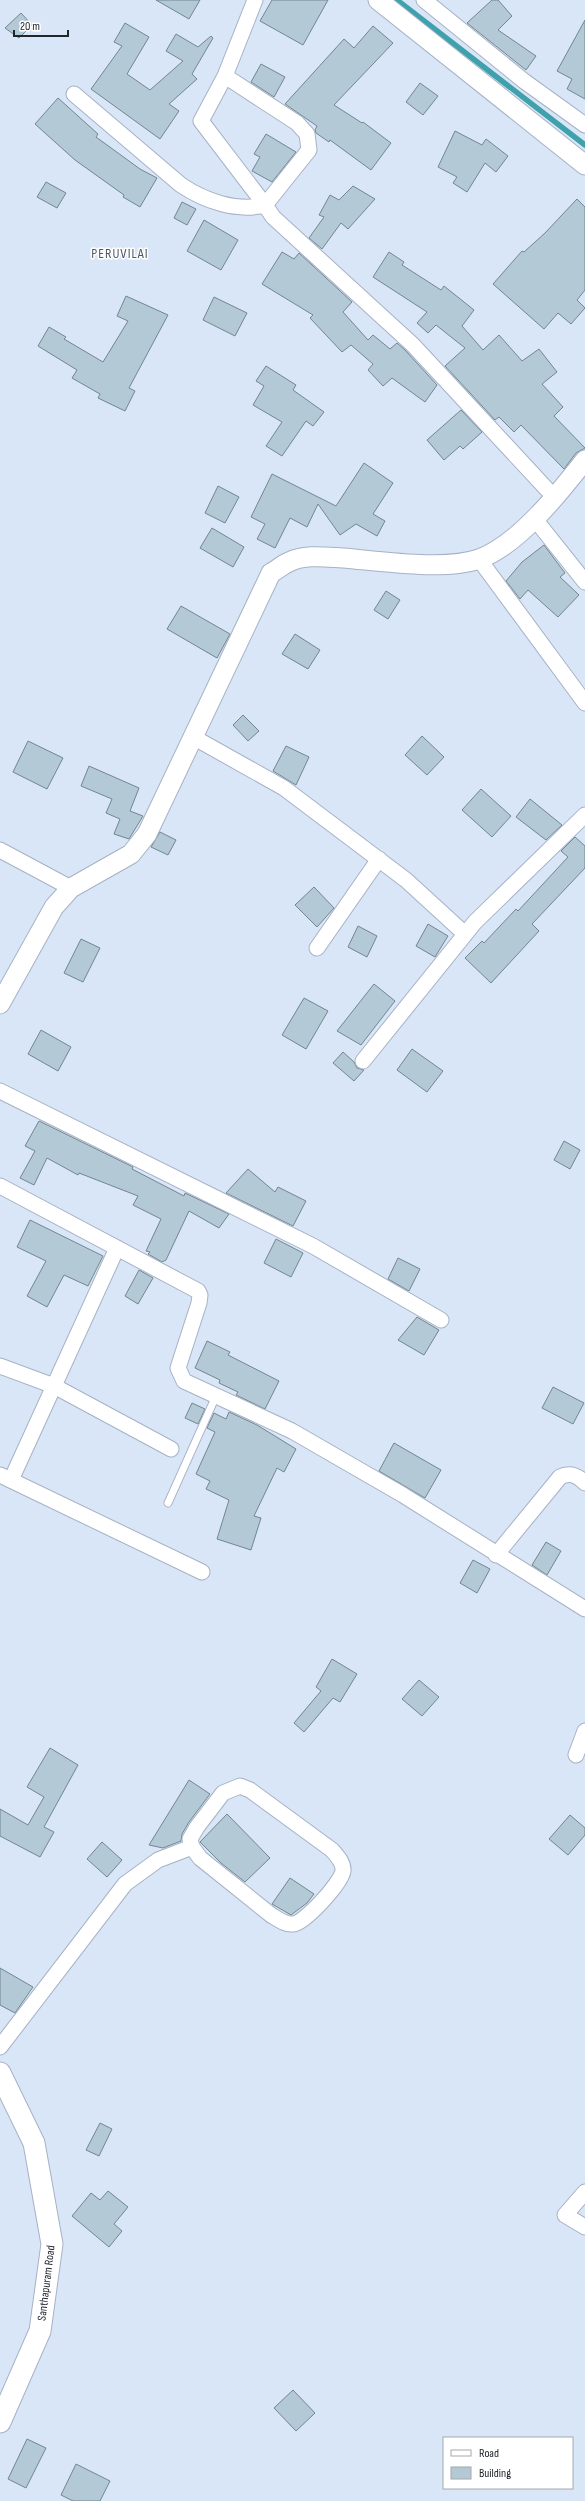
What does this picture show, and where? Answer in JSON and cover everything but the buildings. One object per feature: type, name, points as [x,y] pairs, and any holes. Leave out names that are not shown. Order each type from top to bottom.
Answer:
[{"type":"main road","name":"Santhapuram Road","points":[[0,2073],[34,2143],[52,2244],[40,2331],[0,2422]]},
{"type":"street","points":[[255,0],[224,76],[201,121],[273,217],[413,346],[555,498]]},
{"type":"street","points":[[378,0],[528,118],[585,165]]},
{"type":"street","points":[[424,0],[524,81],[585,125]]},
{"type":"street","points":[[74,94],[181,185],[197,196],[217,203],[254,208],[265,205],[309,150],[308,134],[296,123],[224,76]]},
{"type":"street","points":[[0,1004],[54,907],[71,888],[130,854],[147,834],[271,573],[289,562],[314,556],[434,565],[479,559],[498,549],[534,518],[555,498],[585,460]]},
{"type":"street","points":[[534,518],[585,582]]},
{"type":"street","points":[[479,559],[585,703]]},
{"type":"street","points":[[193,737],[284,788],[406,880],[465,934]]},
{"type":"street","points":[[363,1061],[475,922],[585,815]]},
{"type":"street","points":[[0,850],[71,888]]},
{"type":"street","points":[[317,948],[379,859]]},
{"type":"street","points":[[0,1091],[313,1246],[441,1320]]},
{"type":"street","points":[[0,1186],[198,1291],[200,1296],[199,1303],[178,1368],[184,1381],[292,1431],[403,1495],[496,1555],[585,1609]]},
{"type":"street","points":[[117,1248],[54,1386],[6,1478],[202,1572]]},
{"type":"street","points":[[0,1366],[54,1386],[171,1449]]},
{"type":"street","points":[[496,1555],[560,1477],[566,1474],[574,1475],[585,1482]]},
{"type":"street","points":[[576,1755],[585,1731]]},
{"type":"street","points":[[240,1786],[250,1790],[332,1850],[340,1860],[343,1870],[339,1882],[305,1919],[294,1924],[283,1923],[200,1858],[192,1847],[190,1839],[197,1827],[219,1798],[232,1788],[240,1786]]},
{"type":"street","points":[[0,2047],[125,1884],[158,1860],[192,1847]]},
{"type":"street","points":[[585,2192],[565,2215],[585,2227]]},
{"type":"lane","points":[[168,1503],[216,1396]]},
{"type":"waterway","points":[[397,0],[585,145]]},
{"type":"district","name":"PERUVILAI","points":[[120,253]]}]
